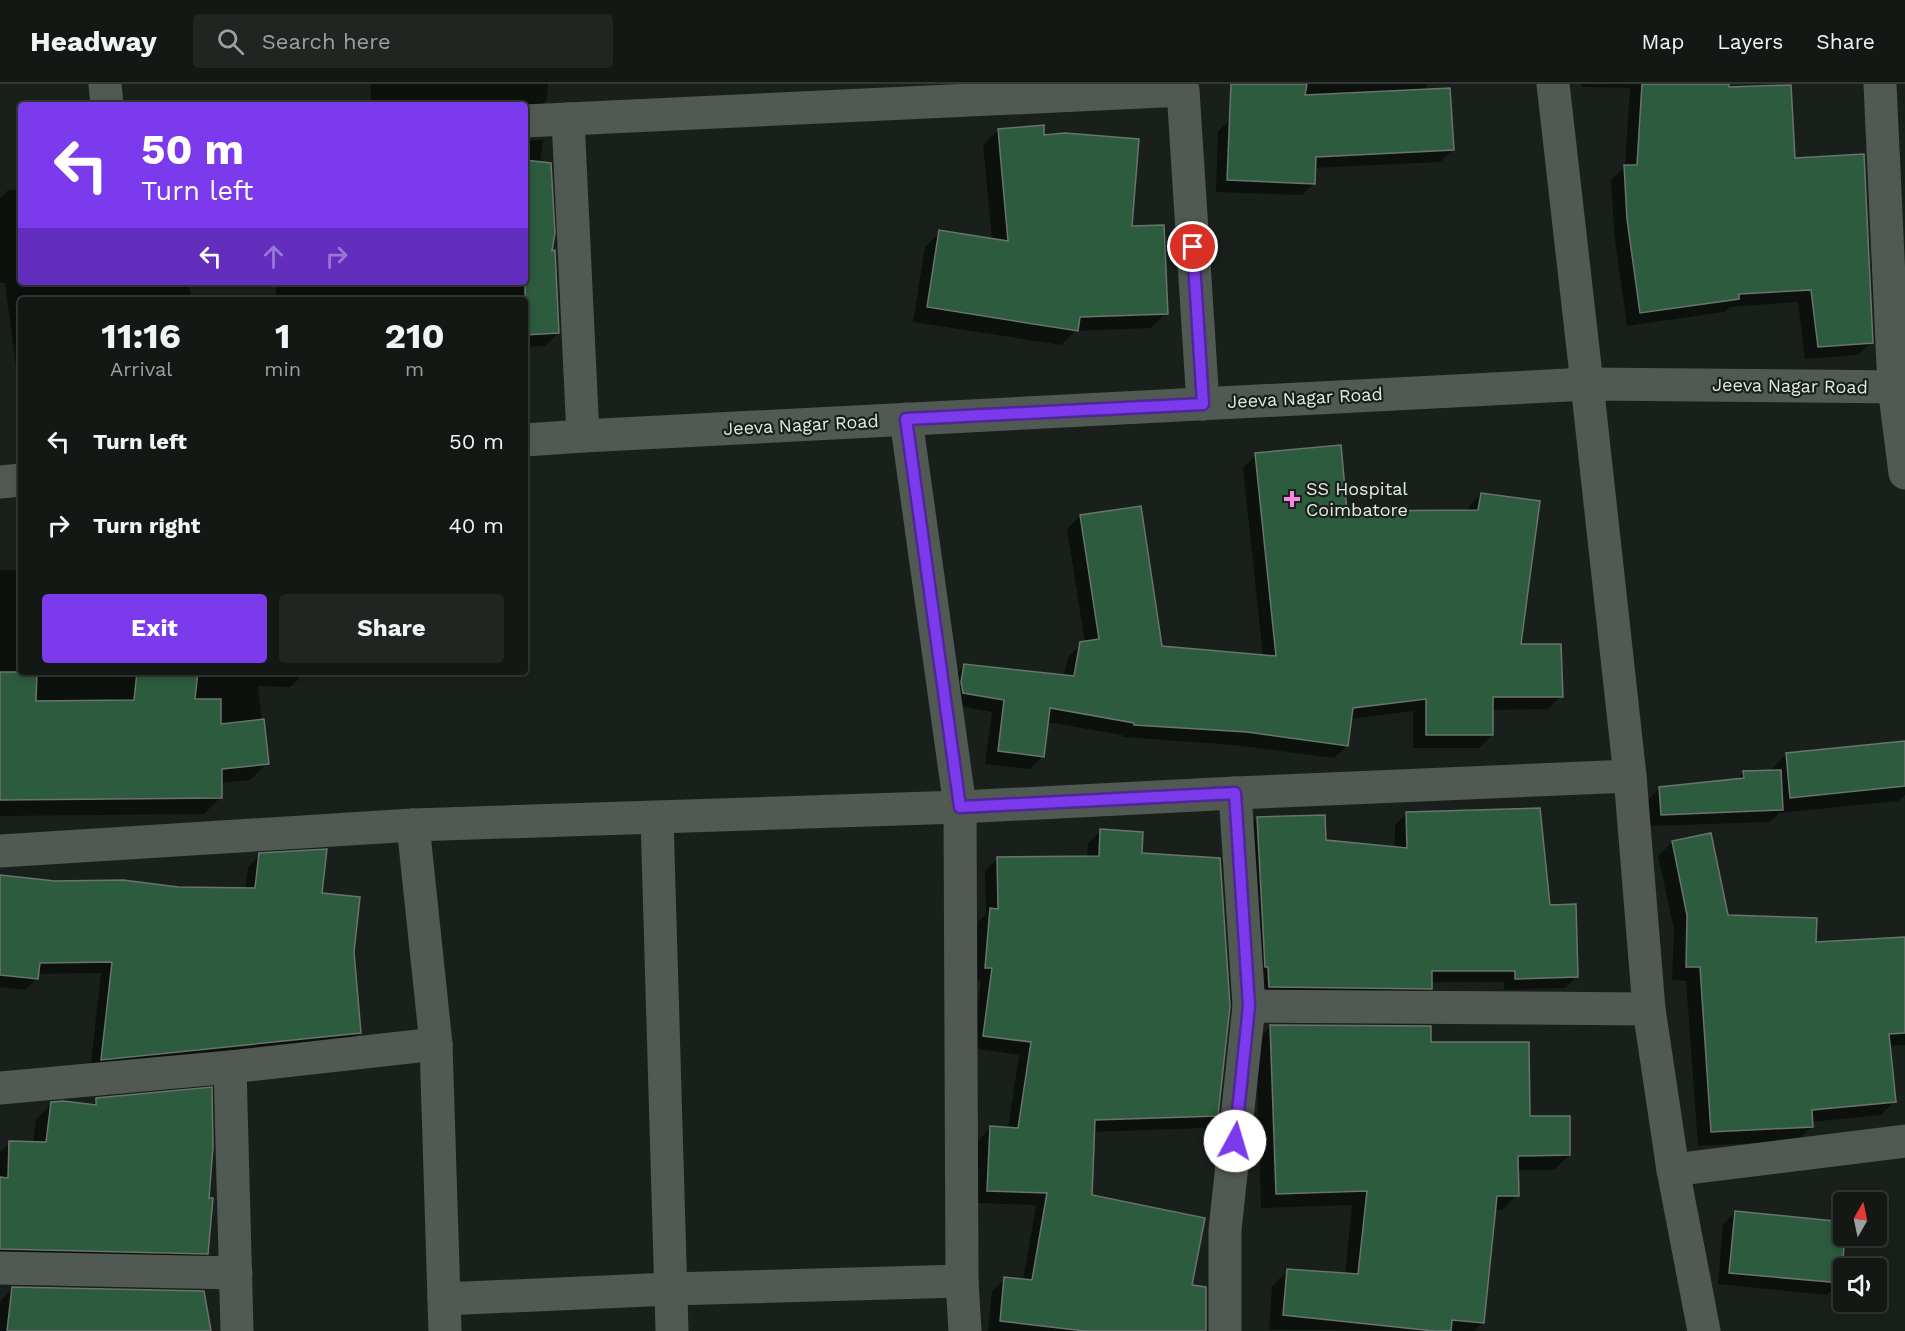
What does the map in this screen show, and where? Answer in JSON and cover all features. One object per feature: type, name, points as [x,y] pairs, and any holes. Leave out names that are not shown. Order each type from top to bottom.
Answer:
[{"type":"street","points":[[105,84],[107,102]]},
{"type":"street","points":[[1553,84],[1630,776],[1649,1009],[1672,1170],[1704,1331]]},
{"type":"street","points":[[1880,84],[1905,473]]},
{"type":"street","points":[[528,121],[964,92],[1183,87],[1203,404]]},
{"type":"street","points":[[568,119],[583,436]]},
{"type":"street","name":"Jeeva Nagar Road","points":[[528,440],[1587,384],[1900,387]]},
{"type":"street","points":[[906,419],[960,807],[962,1281],[965,1331]]},
{"type":"street","points":[[0,482],[18,480]]},
{"type":"street","points":[[0,851],[413,825],[960,807],[1630,776]]},
{"type":"street","points":[[1225,1331],[1225,1230],[1249,1006],[1235,793]]},
{"type":"street","points":[[657,818],[672,1331]]},
{"type":"street","points":[[413,825],[435,1044],[445,1331]]},
{"type":"street","points":[[1249,1006],[1649,1009]]},
{"type":"street","points":[[0,1088],[231,1067],[435,1044]]},
{"type":"street","points":[[231,1067],[237,1331]]},
{"type":"street","points":[[1672,1170],[1905,1141]]},
{"type":"street","points":[[0,1269],[236,1273]]},
{"type":"street","points":[[444,1299],[671,1289],[962,1281]]},
{"type":"building","points":[[1231,84],[1307,84],[1305,95],[1450,88],[1454,150],[1316,157],[1315,184],[1227,180]]},
{"type":"building","points":[[1642,84],[1729,84],[1729,87],[1791,85],[1795,158],[1864,154],[1873,343],[1818,347],[1811,290],[1739,294],[1739,299],[1640,313],[1627,219],[1624,165],[1637,165]]},
{"type":"building","points":[[1044,125],[1044,135],[1065,133],[1139,139],[1132,226],[1164,225],[1168,314],[1080,317],[1078,331],[927,307],[939,230],[1008,241],[998,129]]},
{"type":"building","points":[[528,160],[551,163],[555,233],[552,251],[555,250],[559,333],[528,335],[528,297],[525,297],[525,285],[528,285]]},
{"type":"building","points":[[1341,445],[1347,511],[1478,510],[1481,493],[1540,501],[1521,644],[1561,644],[1563,697],[1493,697],[1493,735],[1426,735],[1426,699],[1353,708],[1348,746],[1247,732],[1134,725],[1134,723],[1050,708],[1044,757],[998,751],[1004,700],[963,693],[961,682],[964,664],[1074,676],[1080,642],[1099,639],[1080,515],[1141,506],[1162,646],[1276,656],[1255,453]]},
{"type":"building","points":[[0,672],[37,675],[36,701],[134,700],[137,675],[198,675],[195,699],[221,699],[221,724],[264,719],[269,764],[222,769],[222,798],[0,800]]},
{"type":"building","points":[[1905,741],[1905,786],[1790,798],[1786,753]]},
{"type":"building","points":[[1781,770],[1783,810],[1661,815],[1659,787],[1744,778],[1743,771]]},
{"type":"building","points":[[1540,808],[1550,905],[1576,904],[1578,977],[1515,979],[1515,971],[1432,971],[1432,989],[1269,987],[1268,967],[1265,967],[1257,817],[1325,815],[1326,840],[1407,848],[1406,812]]},
{"type":"building","points":[[1100,829],[1143,832],[1142,853],[1220,858],[1230,1006],[1218,1116],[1095,1120],[1092,1195],[1205,1218],[1192,1285],[1206,1287],[1206,1331],[1085,1331],[1000,1321],[1004,1277],[1032,1280],[1047,1193],[987,1191],[990,1126],[1018,1128],[1031,1042],[983,1036],[992,968],[985,968],[990,908],[998,909],[997,857],[1099,856]]},
{"type":"building","points":[[1711,833],[1728,915],[1817,918],[1816,942],[1905,937],[1905,1033],[1889,1034],[1896,1102],[1812,1110],[1813,1127],[1711,1132],[1700,967],[1686,967],[1687,915],[1672,841]]},
{"type":"building","points":[[327,849],[322,893],[360,897],[354,952],[361,1033],[101,1060],[112,962],[40,963],[38,979],[0,975],[0,875],[55,881],[123,880],[178,887],[255,888],[259,853]]},
{"type":"building","points":[[1270,1025],[1431,1026],[1431,1042],[1529,1042],[1530,1116],[1570,1116],[1570,1155],[1518,1156],[1519,1196],[1497,1196],[1484,1323],[1452,1320],[1451,1331],[1434,1331],[1283,1315],[1287,1269],[1358,1274],[1367,1191],[1276,1194]]},
{"type":"building","points":[[212,1087],[213,1147],[209,1198],[213,1198],[208,1254],[0,1249],[0,1177],[8,1178],[9,1141],[46,1142],[51,1102],[96,1105],[96,1098]]},
{"type":"building","points":[[1735,1211],[1833,1221],[1833,1246],[1844,1246],[1843,1258],[1833,1258],[1833,1282],[1729,1273]]},
{"type":"building","points":[[12,1287],[204,1291],[211,1331],[7,1331]]},
{"type":"place","name":"SS Hospital Coimbatore","points":[[1292,499]]},
{"type":"route","points":[[1193,247],[1203,404],[906,419],[960,807],[1235,793],[1249,1006],[1235,1141]]}]
